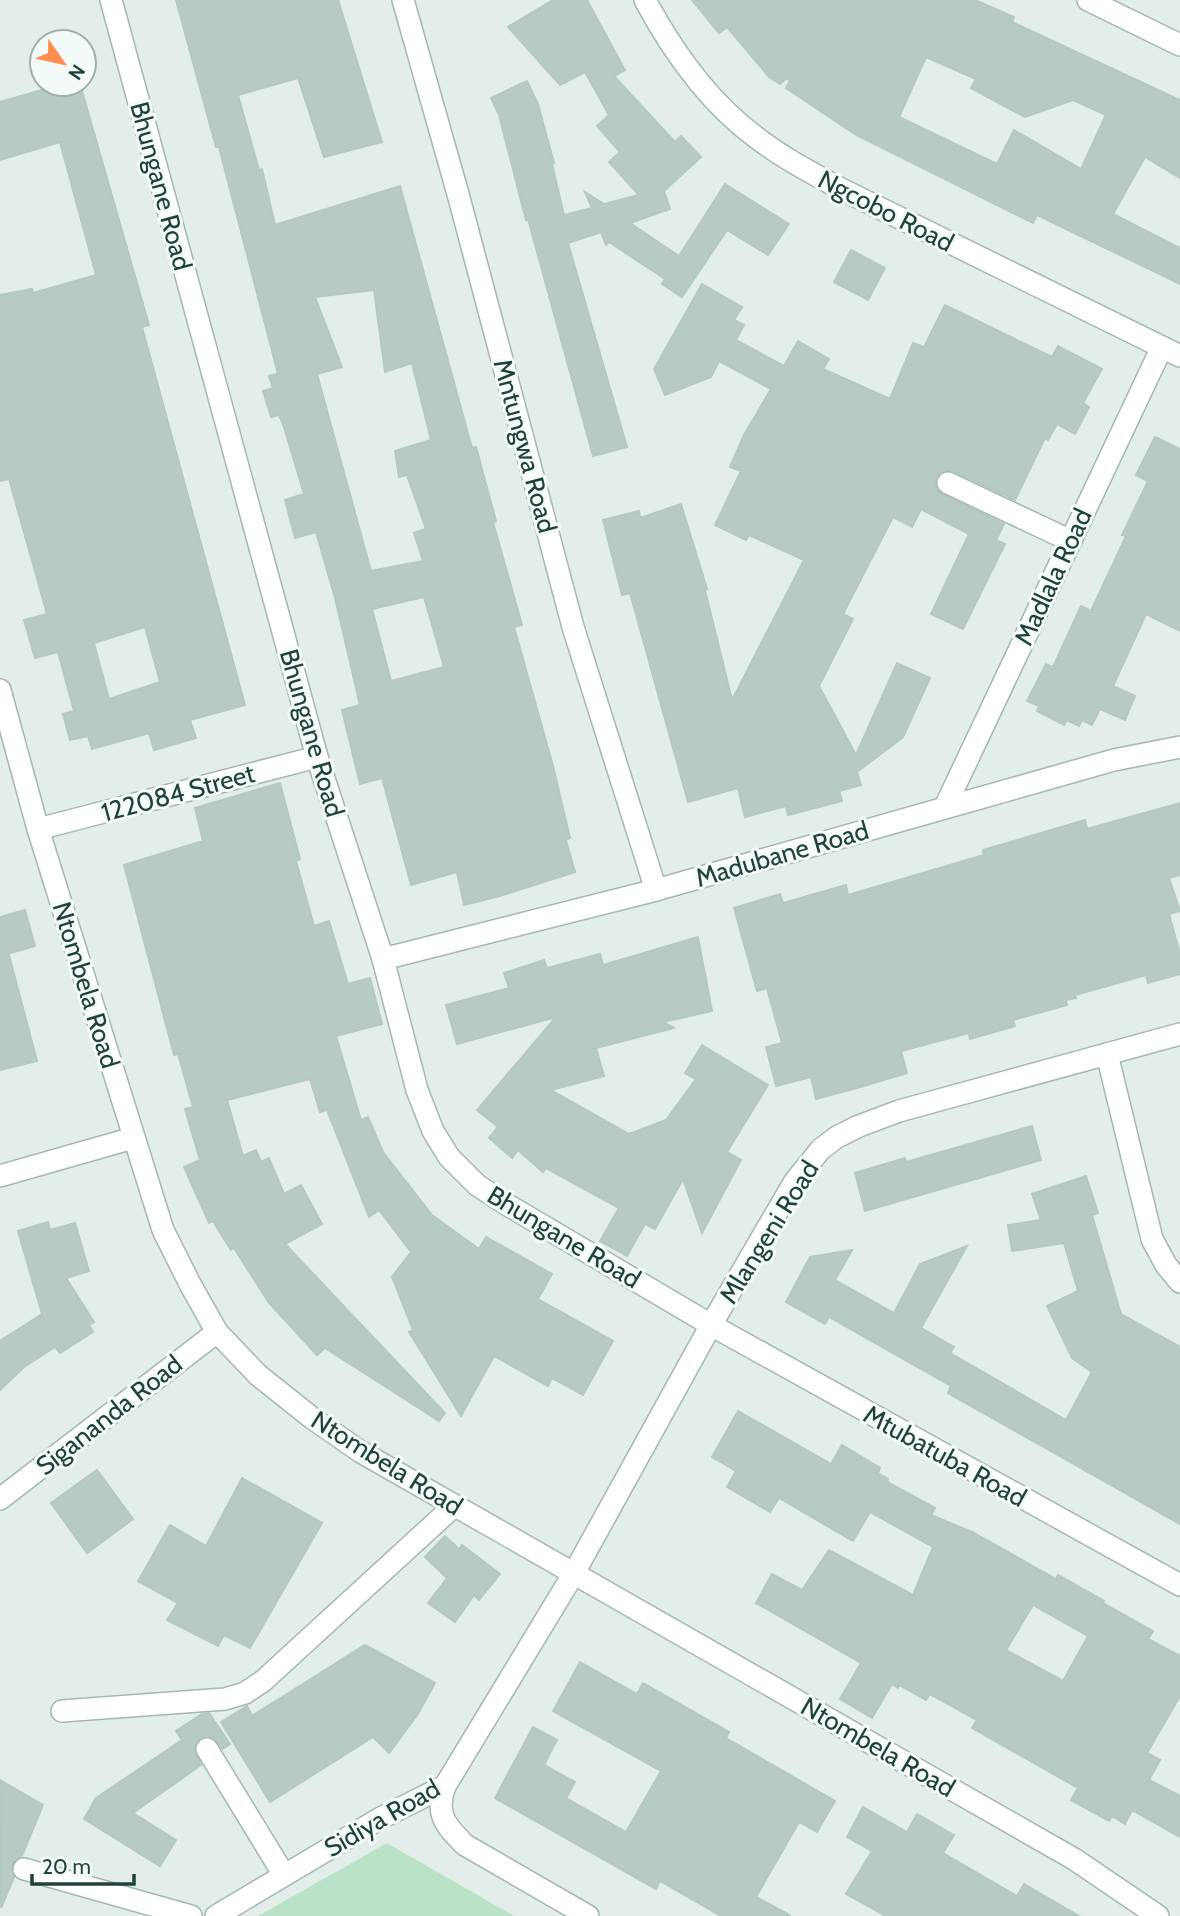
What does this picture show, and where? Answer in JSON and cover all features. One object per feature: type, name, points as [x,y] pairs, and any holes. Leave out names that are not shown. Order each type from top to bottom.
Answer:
[{"type":"street","name":"Bhungane Road","points":[[111,0],[317,757],[383,959],[417,1090],[433,1131],[449,1157],[477,1185],[711,1325]]},
{"type":"street","name":"Mntungwa Road","points":[[403,0],[458,194],[573,627],[656,890]]},
{"type":"street","name":"Ngcobo Road","points":[[645,0],[678,57],[721,107],[756,138],[841,189],[1171,352]]},
{"type":"street","points":[[1088,0],[1180,45]]},
{"type":"street","name":"Madlala Road","points":[[945,807],[1071,541],[1171,352]]},
{"type":"street","points":[[948,483],[1071,541]]},
{"type":"street","name":"Ntombela Road","points":[[0,690],[38,829],[163,1230],[217,1332],[258,1375],[312,1418],[361,1452],[1074,1859],[1158,1916]]},
{"type":"street","name":"Madubane Road","points":[[383,959],[656,890],[1114,760],[1180,747]]},
{"type":"street","name":"122084 Street","points":[[38,829],[317,757]]},
{"type":"street","name":"Mlangeni Road","points":[[574,1573],[711,1325],[795,1181],[821,1149],[859,1126],[899,1111],[1180,1034]]},
{"type":"street","points":[[1107,1054],[1152,1239],[1166,1265],[1180,1282]]},
{"type":"street","points":[[0,1177],[133,1138]]},
{"type":"street","name":"Mtubatuba Road","points":[[711,1325],[1180,1585]]},
{"type":"street","name":"Sigananda Road","points":[[0,1499],[217,1332]]},
{"type":"street","points":[[62,1711],[225,1699],[245,1693],[263,1681],[454,1506]]},
{"type":"street","name":"Sidiya Road","points":[[216,1916],[379,1819],[445,1786],[574,1573]]},
{"type":"street","points":[[206,1749],[284,1875]]},
{"type":"street","points":[[445,1786],[440,1799],[441,1814],[449,1829],[465,1845],[588,1916]]},
{"type":"street","points":[[24,1869],[191,1916]]},
{"type":"green space","points":[[387,1843],[514,1916],[258,1916]]},
{"type":"building","points":[[176,0],[338,0],[382,142],[324,157],[298,78],[238,95],[259,170],[262,169],[275,225],[400,186],[472,448],[476,447],[496,521],[493,522],[522,625],[514,627],[553,766],[570,838],[566,840],[575,872],[464,905],[457,872],[411,885],[382,778],[360,784],[342,710],[360,705],[335,598],[316,532],[295,538],[285,500],[304,494],[284,427],[279,415],[271,417],[263,391],[273,388],[269,376],[278,374],[219,147],[216,147]],"holes":[[[374,290],[385,372],[412,363],[431,440],[395,451],[399,477],[407,475],[426,529],[414,533],[423,561],[371,571],[317,374],[342,367],[315,297]],[[424,597],[444,667],[391,681],[372,609]]]},
{"type":"building","points":[[553,0],[587,0],[625,70],[614,76],[675,142],[681,136],[701,157],[664,191],[670,209],[630,223],[679,256],[725,184],[789,224],[768,255],[727,230],[682,297],[662,284],[665,279],[609,242],[606,245],[601,232],[568,243],[627,447],[593,456],[499,115],[491,98],[527,81],[538,104],[554,163],[552,164],[564,215],[592,208],[585,192],[604,204],[639,195],[609,162],[620,152],[597,126],[609,115],[585,72],[560,85],[508,27]]},
{"type":"building","points":[[692,0],[975,0],[1014,17],[1012,22],[1180,100],[1180,178],[1145,157],[1113,214],[1180,248],[1180,284],[1037,215],[1033,223],[856,135],[786,88],[790,81],[787,78],[780,84],[769,77],[727,27],[719,33]],"holes":[[[926,57],[976,79],[971,88],[1025,117],[1073,100],[1106,115],[1081,169],[1014,130],[997,164],[899,117]]]},
{"type":"building","points":[[28,94],[28,98],[84,98],[149,325],[142,327],[245,705],[190,720],[196,738],[154,750],[149,733],[92,749],[88,736],[70,740],[63,714],[74,711],[58,652],[35,658],[24,620],[47,614],[9,479],[0,481],[0,295],[32,289],[33,293],[96,275],[60,142],[0,160],[0,102]],"holes":[[[145,627],[160,682],[109,699],[94,643]]]},
{"type":"building","points":[[851,250],[885,268],[868,300],[834,282]]},
{"type":"building","points":[[702,284],[742,307],[734,320],[744,325],[736,340],[784,366],[798,341],[829,359],[823,369],[890,399],[913,343],[924,347],[945,305],[1052,357],[1058,346],[1102,369],[1083,403],[1089,407],[1075,434],[1057,424],[1048,440],[1045,438],[1015,500],[953,471],[946,470],[936,477],[935,485],[942,494],[1004,524],[996,540],[1005,544],[963,629],[931,614],[969,534],[921,509],[912,527],[893,517],[843,614],[853,619],[819,686],[856,755],[897,663],[930,678],[903,737],[857,772],[861,785],[839,791],[842,801],[788,815],[786,806],[745,817],[738,788],[688,802],[630,593],[622,595],[603,520],[639,511],[640,518],[681,504],[707,589],[705,590],[732,700],[804,560],[749,535],[746,540],[715,525],[741,471],[730,467],[744,435],[771,389],[719,361],[711,377],[665,395],[654,369]]},
{"type":"building","points":[[1155,437],[1180,449],[1180,631],[1146,614],[1113,686],[1135,696],[1125,720],[1100,709],[1092,725],[1082,720],[1079,726],[1067,720],[1064,725],[1037,711],[1039,706],[1027,701],[1046,664],[1053,667],[1081,606],[1091,611],[1126,536],[1122,535],[1148,481],[1136,475]]},
{"type":"building","points":[[280,783],[300,859],[296,861],[314,926],[329,921],[348,984],[370,978],[382,1024],[336,1036],[361,1120],[368,1117],[383,1152],[432,1215],[479,1249],[486,1237],[552,1274],[538,1299],[613,1341],[583,1395],[552,1378],[548,1386],[494,1356],[461,1416],[409,1332],[413,1330],[392,1277],[411,1252],[379,1210],[369,1217],[327,1110],[320,1112],[310,1079],[227,1100],[243,1156],[256,1150],[261,1162],[269,1158],[284,1194],[301,1185],[322,1224],[285,1244],[445,1413],[439,1421],[325,1348],[317,1355],[269,1303],[234,1248],[231,1250],[213,1221],[209,1223],[184,1167],[200,1160],[185,1109],[193,1107],[178,1054],[174,1055],[124,865],[203,841],[195,808]]},
{"type":"building","points":[[1180,803],[1180,875],[1169,878],[1180,911],[1169,914],[1180,954],[1180,974],[1148,983],[1146,975],[1075,995],[1076,998],[1066,1000],[1067,1005],[1013,1020],[1015,1026],[970,1039],[969,1033],[901,1051],[907,1073],[864,1086],[816,1099],[811,1077],[776,1086],[766,1047],[782,1043],[767,988],[757,991],[734,908],[780,894],[783,903],[846,885],[848,895],[984,855],[983,850],[1085,820],[1087,829]]},
{"type":"building","points":[[25,910],[35,946],[0,956],[0,917]]},
{"type":"building","points":[[698,937],[712,1011],[663,1022],[674,1028],[596,1048],[604,1076],[551,1090],[629,1134],[666,1120],[696,1079],[685,1073],[702,1045],[768,1085],[727,1152],[741,1160],[702,1233],[683,1179],[655,1229],[645,1224],[627,1256],[600,1241],[619,1208],[546,1168],[543,1172],[518,1150],[512,1158],[489,1138],[498,1127],[477,1110],[556,1017],[457,1044],[446,1005],[509,988],[504,973],[544,960],[547,968],[600,954],[603,965]]},
{"type":"building","points":[[9,955],[37,1061],[0,1070],[0,956]]},
{"type":"building","points":[[1032,1126],[1041,1160],[865,1211],[855,1173],[905,1158],[906,1162]]},
{"type":"building","points":[[1086,1176],[1098,1213],[1092,1215],[1121,1314],[1180,1347],[1180,1524],[948,1393],[951,1386],[829,1317],[825,1324],[786,1302],[810,1257],[852,1250],[835,1280],[894,1313],[920,1264],[967,1246],[921,1328],[954,1347],[950,1353],[1066,1420],[1092,1372],[1072,1358],[1047,1306],[1078,1291],[1064,1243],[1012,1251],[1008,1225],[1041,1220],[1032,1194]]},
{"type":"building","points":[[48,1222],[50,1230],[75,1223],[89,1271],[66,1278],[94,1322],[89,1325],[93,1332],[60,1353],[55,1347],[24,1367],[0,1390],[0,1341],[42,1314],[18,1231]]},
{"type":"building","points":[[738,1411],[831,1464],[842,1445],[880,1468],[878,1473],[888,1479],[887,1482],[935,1508],[931,1515],[972,1532],[1056,1579],[1058,1575],[1153,1631],[1148,1639],[1180,1656],[1180,1696],[1147,1753],[1160,1760],[1149,1780],[1180,1796],[1180,1837],[1132,1810],[1125,1824],[1112,1816],[1109,1821],[1071,1800],[1078,1788],[972,1728],[977,1720],[930,1694],[926,1700],[892,1684],[872,1718],[840,1699],[861,1663],[756,1603],[772,1574],[802,1590],[829,1550],[913,1595],[933,1547],[870,1512],[853,1541],[779,1498],[770,1512],[727,1487],[736,1471],[712,1457]],"holes":[[[1033,1605],[1088,1636],[1063,1681],[1006,1650]]]},
{"type":"building","points":[[97,1470],[133,1519],[87,1553],[51,1503]]},
{"type":"building","points":[[242,1478],[322,1523],[250,1648],[224,1635],[218,1646],[167,1620],[178,1603],[138,1581],[170,1525],[206,1546]]},
{"type":"building","points":[[445,1536],[459,1549],[462,1545],[500,1574],[479,1600],[474,1595],[455,1622],[428,1603],[447,1578],[425,1557]]},
{"type":"building","points":[[365,1645],[435,1683],[418,1714],[389,1753],[373,1737],[270,1802],[221,1722],[247,1706],[252,1716]]},
{"type":"building","points":[[580,1662],[637,1694],[643,1683],[729,1732],[726,1738],[835,1801],[817,1832],[799,1822],[756,1897],[791,1916],[721,1916],[660,1881],[656,1889],[495,1798],[533,1727],[557,1740],[544,1765],[575,1782],[566,1798],[626,1832],[661,1771],[553,1711]]},
{"type":"building","points":[[209,1713],[230,1744],[223,1749],[213,1737],[200,1738],[194,1750],[201,1765],[133,1813],[176,1840],[160,1866],[84,1819],[96,1798],[182,1740],[176,1731],[202,1714]]},
{"type":"building","points":[[0,1780],[43,1805],[22,1856],[15,1859],[12,1865],[14,1877],[1,1908]]},
{"type":"building","points":[[863,1807],[907,1832],[917,1814],[954,1835],[943,1853],[1017,1896],[1024,1884],[1079,1916],[886,1916],[846,1894],[872,1851],[847,1837]]}]
